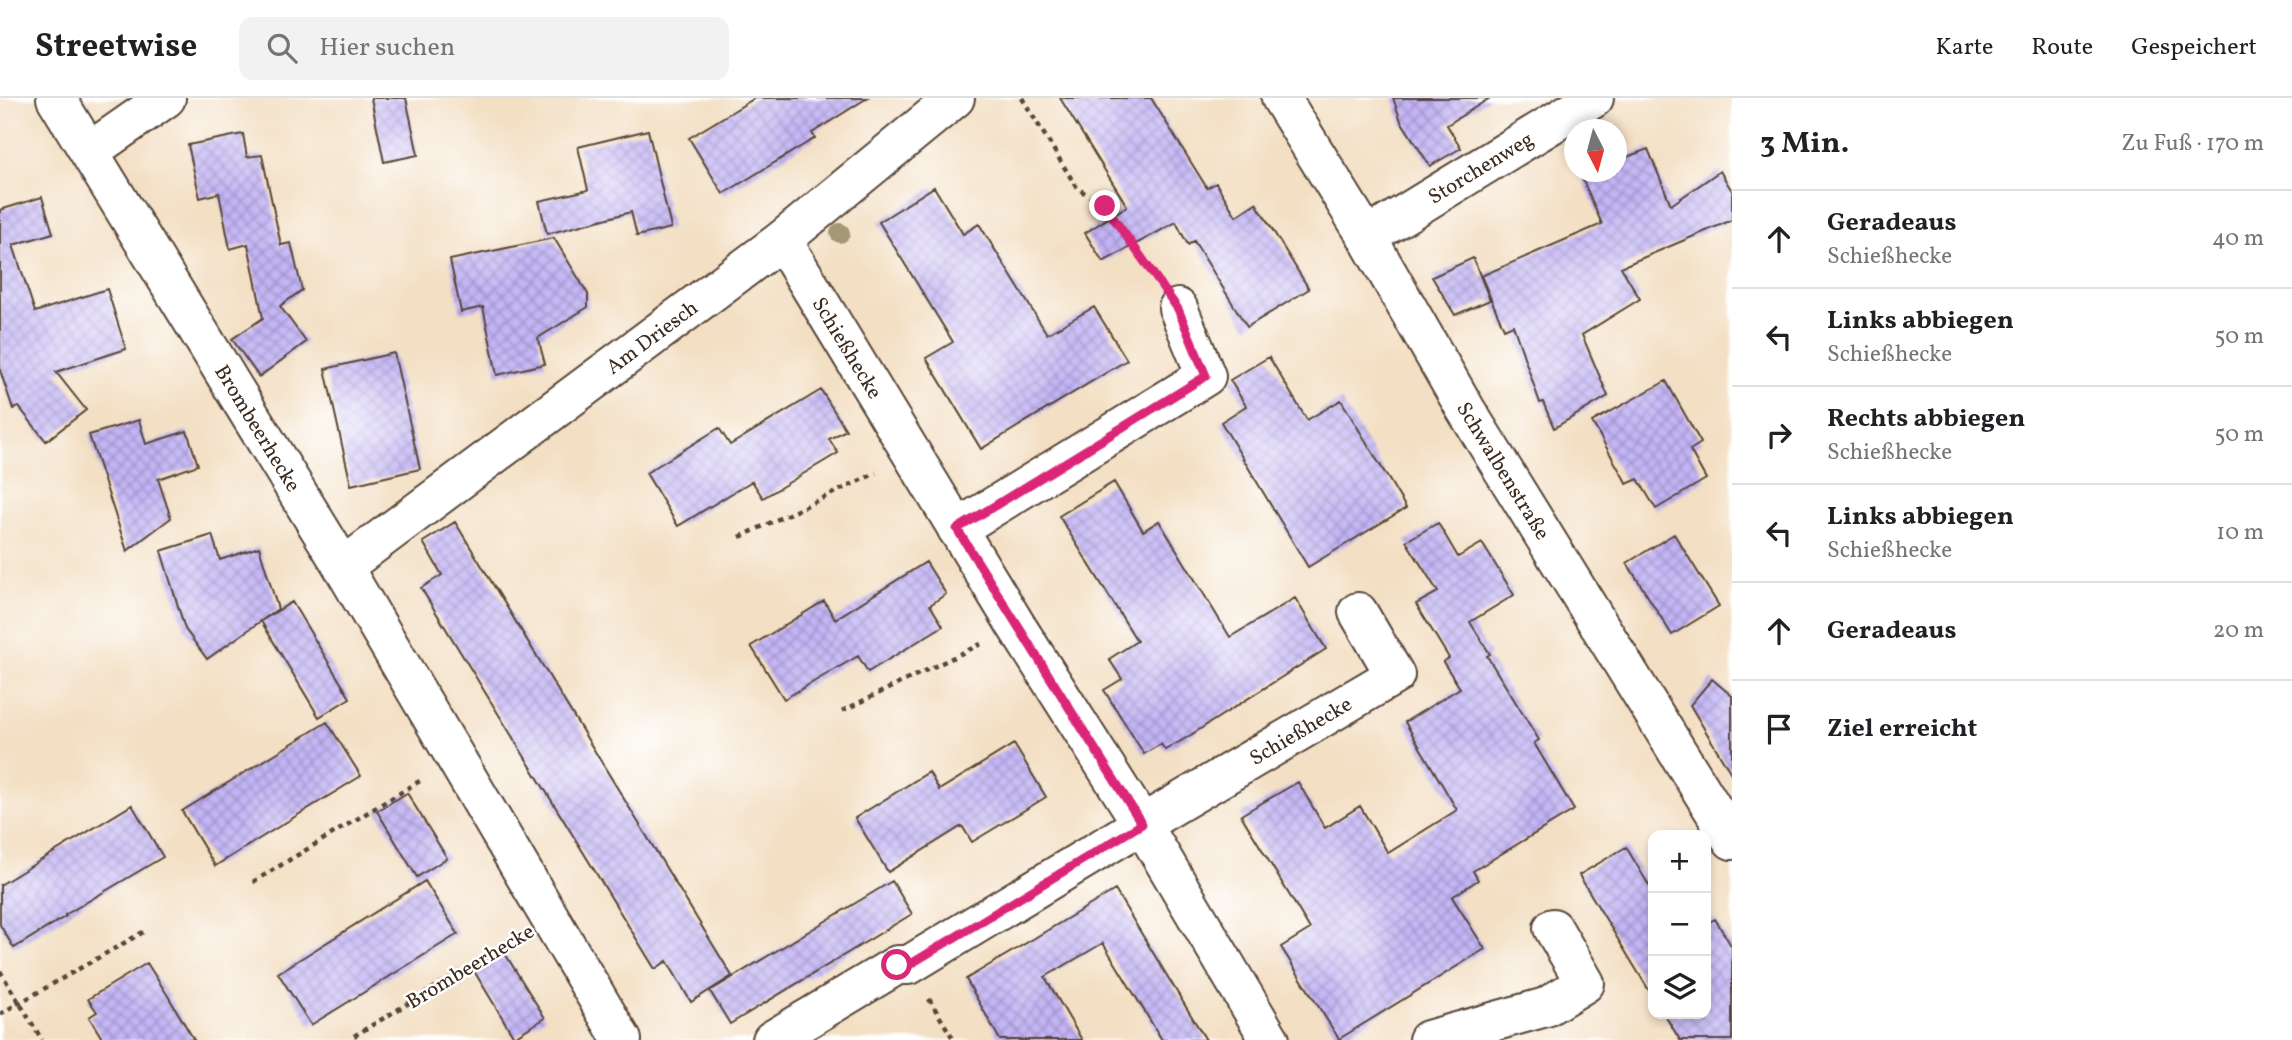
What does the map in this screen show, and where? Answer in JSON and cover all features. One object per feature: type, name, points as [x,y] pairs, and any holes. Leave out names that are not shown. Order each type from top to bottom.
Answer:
[{"type":"street","name":"Brombeerhecke","points":[[56,98],[343,567],[622,1040]]},
{"type":"street","points":[[90,152],[166,98]]},
{"type":"street","name":"Am Driesch","points":[[343,567],[782,240],[955,98]]},
{"type":"street","name":"Schwalbenstraße","points":[[1281,98],[1367,237],[1466,410],[1732,840]]},
{"type":"street","name":"Storchenweg","points":[[1367,237],[1594,98]]},
{"type":"street","name":"Schießhecke","points":[[782,240],[1017,627],[1142,824],[1270,1040]]},
{"type":"street","points":[[957,529],[1206,376],[1178,309]]},
{"type":"street","name":"Schießhecke","points":[[772,1040],[897,965],[909,965],[1395,675],[1358,612]]},
{"type":"street","points":[[1428,1040],[1546,1007],[1585,983],[1553,928]]},
{"type":"path","points":[[1022,98],[1077,188],[1105,206],[1178,309]]},
{"type":"path","points":[[740,537],[914,455]]},
{"type":"path","points":[[842,712],[1017,627]]},
{"type":"path","points":[[253,882],[457,759]]},
{"type":"path","name":"Brombeerhecke","points":[[354,1036],[551,918]]},
{"type":"path","points":[[0,1014],[145,931]]},
{"type":"path","points":[[0,971],[42,1040]]},
{"type":"building","points":[[371,98],[406,98],[418,155],[384,162]]},
{"type":"building","points":[[755,98],[867,98],[812,133],[815,138],[723,194],[689,138]]},
{"type":"building","points":[[1060,98],[1151,98],[1207,188],[1216,183],[1236,216],[1256,203],[1309,289],[1247,327],[1194,241],[1188,245],[1176,222],[1103,262],[1085,233],[1127,206]]},
{"type":"building","points":[[1393,98],[1490,98],[1447,125],[1461,148],[1430,166],[1401,121]]},
{"type":"building","points":[[648,130],[671,228],[637,236],[631,212],[547,234],[539,201],[588,190],[578,147]]},
{"type":"building","points":[[243,134],[247,157],[262,155],[281,245],[291,243],[302,290],[280,306],[306,342],[259,377],[232,339],[263,318],[248,244],[230,249],[219,193],[200,198],[188,145]]},
{"type":"building","points":[[1648,149],[1671,205],[1720,171],[1732,191],[1732,220],[1621,267],[1640,299],[1582,335],[1608,396],[1554,428],[1543,402],[1540,403],[1513,325],[1504,329],[1481,276],[1602,224],[1584,182],[1627,182],[1627,157]]},
{"type":"building","points":[[934,187],[963,234],[979,224],[1047,334],[1094,307],[1127,360],[981,449],[926,358],[953,342],[879,222]]},
{"type":"building","points":[[42,197],[53,233],[13,245],[35,312],[107,289],[126,349],[56,372],[86,410],[46,441],[19,407],[13,409],[0,370],[0,210]]},
{"type":"building","points":[[554,238],[588,294],[588,307],[538,338],[545,364],[497,375],[483,307],[461,312],[450,260]]},
{"type":"building","points":[[1473,258],[1490,300],[1455,315],[1432,277]]},
{"type":"building","points":[[394,353],[420,469],[351,485],[325,369]]},
{"type":"building","points":[[1269,357],[1307,420],[1341,400],[1406,508],[1308,567],[1221,422],[1246,406],[1230,380]]},
{"type":"building","points":[[1666,381],[1701,443],[1690,450],[1706,479],[1656,509],[1638,479],[1627,484],[1592,422]]},
{"type":"building","points":[[821,390],[846,430],[829,439],[838,453],[763,498],[752,481],[678,526],[646,473],[719,428],[730,445]]},
{"type":"building","points":[[139,420],[146,444],[187,431],[198,465],[158,479],[171,518],[127,551],[89,435]]},
{"type":"building","points":[[1114,482],[1143,531],[1159,521],[1230,637],[1295,598],[1326,649],[1186,738],[1165,750],[1161,744],[1144,754],[1104,690],[1122,679],[1109,659],[1137,641],[1059,516]]},
{"type":"building","points":[[455,522],[732,976],[691,1002],[667,961],[655,969],[421,588],[442,575],[423,542]]},
{"type":"building","points":[[1438,523],[1458,557],[1482,543],[1514,595],[1470,622],[1490,654],[1487,656],[1539,740],[1534,743],[1574,810],[1473,871],[1478,880],[1452,897],[1485,949],[1339,1039],[1281,947],[1310,929],[1241,815],[1298,782],[1325,828],[1360,806],[1388,853],[1457,810],[1405,722],[1460,688],[1443,662],[1449,658],[1416,604],[1438,592],[1406,541]]},
{"type":"building","points":[[1674,534],[1719,606],[1672,635],[1627,563]]},
{"type":"building","points":[[212,535],[220,560],[259,547],[278,609],[207,659],[185,629],[161,551]]},
{"type":"building","points":[[926,562],[946,594],[930,605],[943,626],[868,672],[858,656],[784,699],[751,646],[824,601],[835,619]]},
{"type":"building","points":[[292,602],[350,698],[319,717],[261,621]]},
{"type":"building","points":[[1712,679],[1732,696],[1732,775],[1690,705]]},
{"type":"building","points":[[327,722],[361,776],[215,866],[182,811]]},
{"type":"building","points":[[1014,744],[1046,797],[972,842],[962,826],[888,872],[855,818],[929,772],[939,790]]},
{"type":"building","points":[[407,793],[447,858],[417,877],[377,811]]},
{"type":"building","points":[[132,805],[163,857],[14,948],[0,925],[0,885]]},
{"type":"building","points":[[1626,847],[1648,884],[1648,989],[1579,875]]},
{"type":"building","points":[[425,881],[458,934],[311,1025],[278,973]]},
{"type":"building","points":[[892,881],[912,914],[730,1024],[710,991]]},
{"type":"building","points":[[1115,890],[1206,1040],[1162,1040],[1103,943],[1045,977],[1082,1040],[1000,1040],[966,979]]},
{"type":"building","points":[[1715,919],[1732,947],[1732,1040],[1680,1040],[1667,1019],[1711,1019],[1711,921]]},
{"type":"building","points":[[504,952],[545,1018],[514,1037],[474,971]]},
{"type":"building","points":[[147,963],[194,1040],[103,1040],[89,1017],[97,1012],[88,999]]},
{"type":"route","points":[[897,965],[909,965],[1142,824],[957,529],[1206,376],[1178,309],[1105,206]]}]
